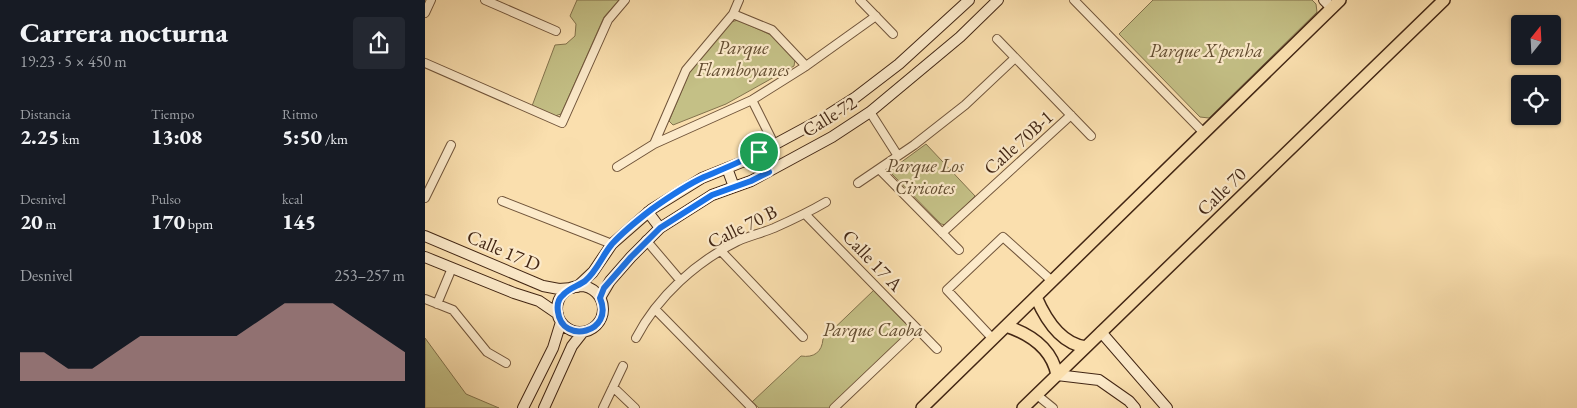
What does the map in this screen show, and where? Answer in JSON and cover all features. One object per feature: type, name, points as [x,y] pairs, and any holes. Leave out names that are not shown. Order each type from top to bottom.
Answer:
[{"type":"main road","name":"Calle 72","points":[[575,287],[593,272],[612,244],[648,212],[702,178],[742,162],[827,116],[856,97],[899,64],[969,0]]},
{"type":"main road","name":"Calle 72","points":[[600,298],[610,281],[646,240],[660,228],[712,195],[751,181],[769,172],[832,137],[870,112],[960,37],[998,0]]},
{"type":"main road","name":"Calle 70","points":[[1023,408],[1444,0]]},
{"type":"main road","points":[[922,408],[1204,133],[1332,3]]},
{"type":"main road","points":[[899,64],[907,70],[907,80]]},
{"type":"main road","points":[[759,152],[769,172]]},
{"type":"main road","points":[[727,168],[734,187]]},
{"type":"main road","points":[[648,212],[660,228]]},
{"type":"main road","name":"Calle 17 D","points":[[425,236],[543,286],[559,290],[575,287]]},
{"type":"main road","name":"Calle 17 D","points":[[425,257],[539,301],[559,318]]},
{"type":"main road","points":[[523,408],[553,348],[559,318],[560,298],[575,287],[593,290],[600,298],[603,309],[600,320],[593,328],[583,332],[571,346],[544,408]]},
{"type":"main road","points":[[1036,297],[1045,316],[1058,332],[1079,346],[1086,347]]},
{"type":"main road","points":[[559,318],[571,330],[583,332]]},
{"type":"main road","points":[[1006,326],[1019,330],[1041,346],[1050,357],[1056,368],[1057,375],[1099,380],[1129,401],[1135,408]]},
{"type":"main road","points":[[1101,332],[1167,408]]},
{"type":"street","points":[[425,12],[431,0]]},
{"type":"street","points":[[485,0],[556,31]]},
{"type":"street","points":[[425,63],[562,123],[608,20],[625,0]]},
{"type":"street","points":[[654,144],[686,70],[733,14],[739,0]]},
{"type":"street","points":[[860,0],[893,34]]},
{"type":"street","points":[[1074,0],[1204,133]]},
{"type":"street","points":[[733,14],[772,30],[806,66]]},
{"type":"street","points":[[617,167],[654,144],[752,100],[806,66],[876,16]]},
{"type":"street","points":[[997,39],[1091,136]]},
{"type":"street","points":[[858,183],[898,156],[965,105],[1015,58]]},
{"type":"street","points":[[752,100],[774,144]]},
{"type":"street","points":[[870,112],[898,156]]},
{"type":"street","name":"Calle 70B-1","points":[[942,233],[1071,115]]},
{"type":"street","points":[[425,198],[451,144]]},
{"type":"street","points":[[879,169],[959,250]]},
{"type":"street","points":[[502,201],[612,244]]},
{"type":"street","name":"Calle 70 B","points":[[636,338],[655,309],[680,280],[697,266],[737,242],[805,214],[825,202]]},
{"type":"street","name":"Calle 17 A","points":[[805,214],[937,349]]},
{"type":"street","points":[[993,339],[947,290],[1003,237],[1052,281]]},
{"type":"street","points":[[646,240],[680,280]]},
{"type":"street","points":[[721,251],[803,337]]},
{"type":"street","points":[[437,304],[452,268]]},
{"type":"street","points":[[425,299],[453,310],[487,352],[506,363]]},
{"type":"street","points":[[655,309],[752,408]]},
{"type":"street","points":[[834,408],[917,329]]},
{"type":"street","points":[[603,408],[623,366]]},
{"type":"street","points":[[613,387],[635,408]]},
{"type":"street","points":[[1037,394],[1053,408]]},
{"type":"green space","points":[[577,0],[619,0],[604,17],[561,114],[555,116],[532,106],[555,45],[566,44],[575,36],[576,24],[570,16]]},
{"type":"green space","name":"Parque X'penha","points":[[1153,0],[1312,0],[1316,4],[1317,12],[1209,118],[1200,117],[1119,34]]},
{"type":"green space","name":"Parque Flamboyanes","points":[[738,20],[771,35],[795,60],[794,66],[726,104],[673,125],[669,121],[690,71],[731,22]]},
{"type":"green space","name":"Parque Los Ciricotes","points":[[926,144],[975,196],[946,225],[941,224],[892,174],[892,169]]},
{"type":"green space","name":"Parque Caoba","points":[[874,290],[908,326],[908,332],[829,408],[759,408],[752,402],[801,356],[810,356],[817,353],[823,339]]},
{"type":"green space","points":[[425,338],[466,394],[499,408],[425,408]]},
{"type":"route","points":[[759,152],[769,172],[751,181],[712,195],[660,228],[646,240],[604,288],[600,298],[603,309],[597,324],[583,332],[577,332],[565,327],[558,314],[557,308],[560,298],[567,290],[577,287],[587,279],[612,244],[652,209],[702,178],[742,162],[759,152]]}]
